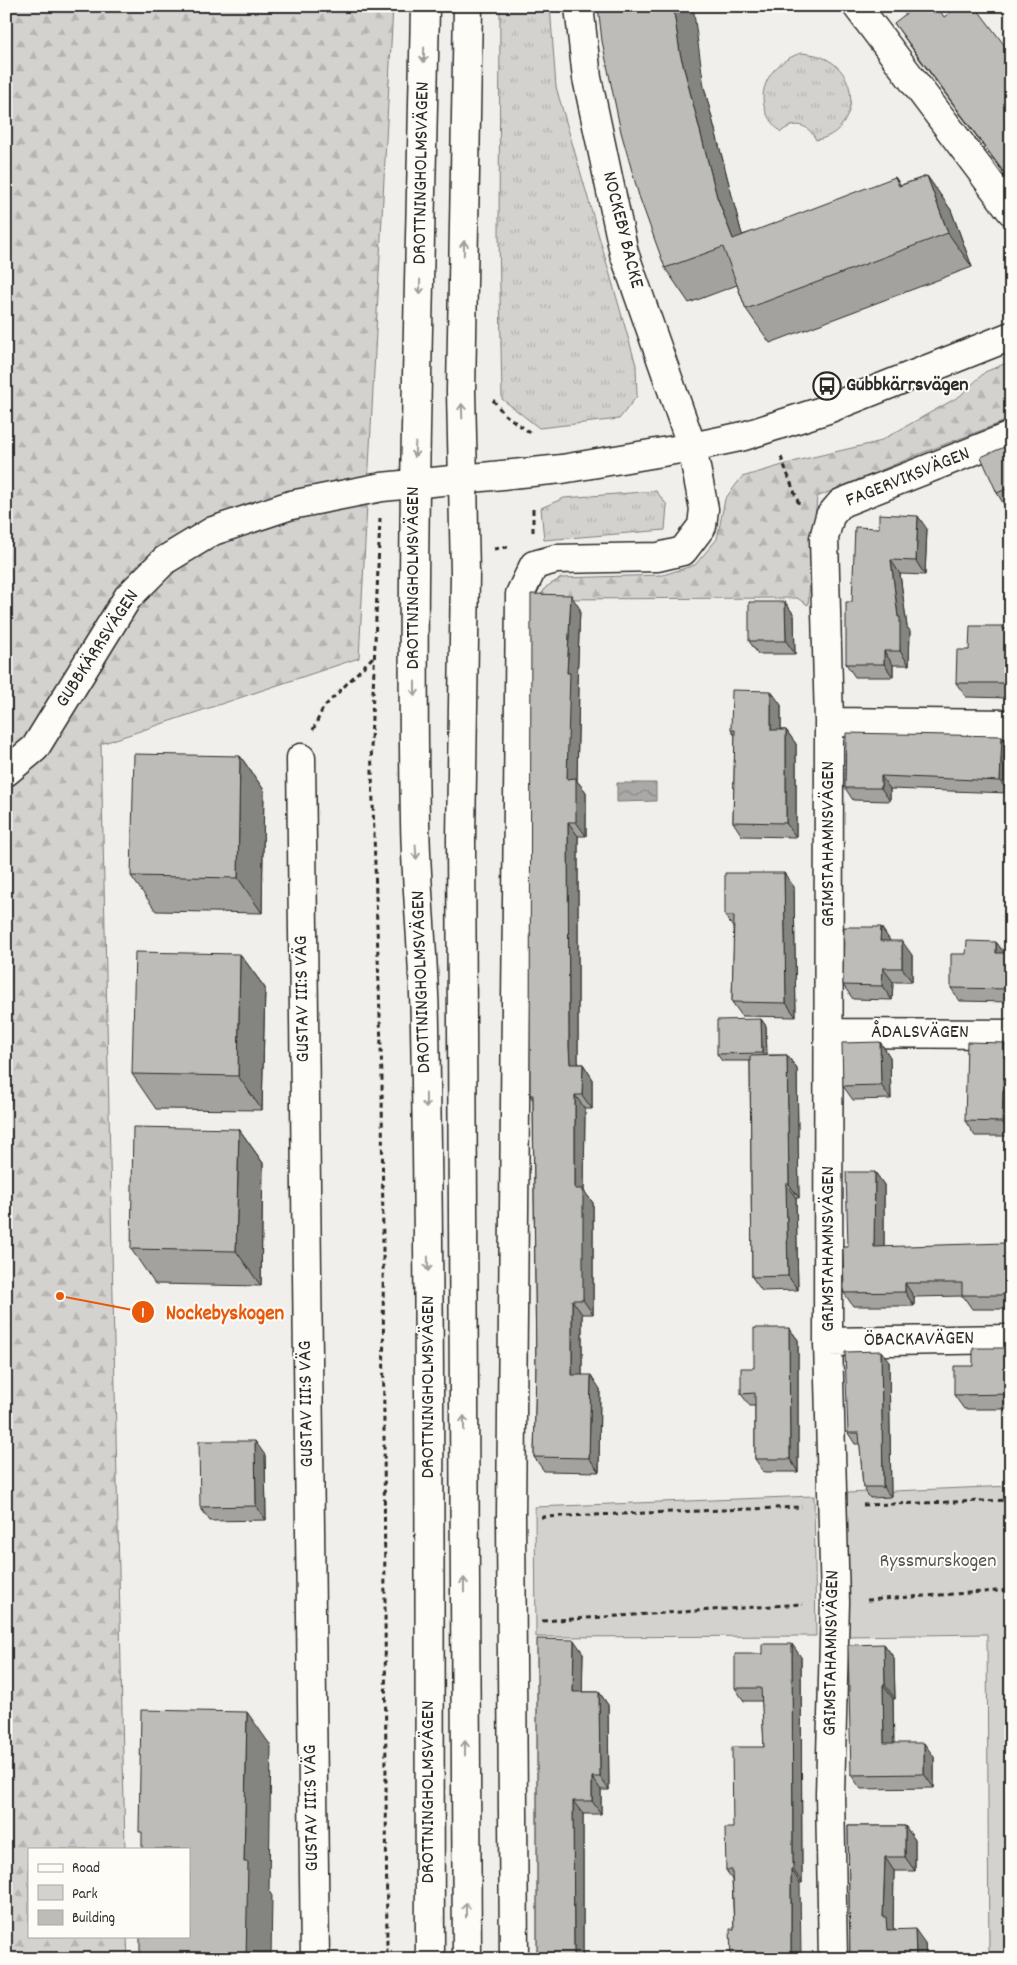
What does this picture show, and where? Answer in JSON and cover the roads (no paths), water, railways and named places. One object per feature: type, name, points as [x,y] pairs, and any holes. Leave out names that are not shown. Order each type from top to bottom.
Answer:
[{"type":"street","name":"DROTTNINGHOLMSVÄGEN","points":[[425,6],[418,391],[414,483],[415,824],[425,1019],[428,1287],[430,1959]]},
{"type":"street","name":"DROTTNINGHOLMSVÄGEN","points":[[467,1959],[461,849],[464,477],[461,391],[468,6]]},
{"type":"street","name":"NOCKEBY BACKE","points":[[579,6],[587,78],[624,253],[692,448]]},
{"type":"street","points":[[857,6],[1011,211]]},
{"type":"street","name":"GUBBKÄRRSVÄGEN","points":[[6,772],[35,748],[128,597],[166,560],[213,530],[291,505],[382,487],[464,477],[562,469],[692,448],[771,428],[825,410],[1011,336]]},
{"type":"street","name":"FAGERVIKSVÄGEN","points":[[824,538],[830,516],[841,503],[1011,436]]},
{"type":"street","points":[[514,1959],[511,1518],[520,594],[534,565],[556,558],[658,557],[683,551],[702,526],[704,509],[692,448]]},
{"type":"street","name":"GRIMSTAHAMNSVÄGEN","points":[[824,538],[829,722],[828,1342],[834,1602],[830,1794],[833,1959]]},
{"type":"street","points":[[829,722],[1011,724]]},
{"type":"street","name":"GUSTAV III:S VÄG","points":[[301,758],[314,1959]]},
{"type":"street","name":"ÅDALSVÄGEN","points":[[829,1033],[1011,1034]]},
{"type":"street","name":"ÖBACKAVÄGEN","points":[[828,1342],[1011,1339]]},
{"type":"water","points":[[617,783],[656,783],[656,801],[617,802]]},
{"type":"place","name":"Gubbkärrsvägen","points":[[827,386]]},
{"type":"place","name":"Nockebyskogen","points":[[60,1296]]},
{"type":"park label","name":"Ryssmurskogen","points":[[938,1562]]}]
